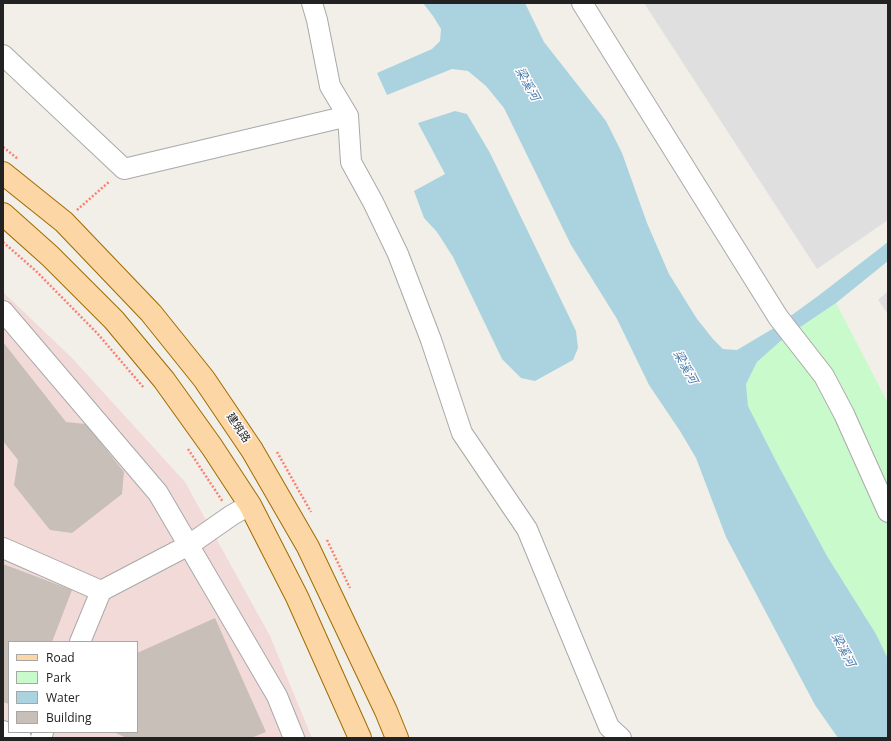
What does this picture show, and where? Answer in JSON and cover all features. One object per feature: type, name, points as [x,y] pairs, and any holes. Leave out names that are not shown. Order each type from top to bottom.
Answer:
[{"type":"main road","name":"建筑路","points":[[3,173],[64,222],[151,313],[204,379],[252,450],[308,547],[386,711],[397,738]]},
{"type":"main road","points":[[3,214],[50,256],[114,320],[164,380],[212,447],[241,510],[297,597],[360,738]]},
{"type":"lane","points":[[312,3],[317,20],[330,86],[348,116],[351,162],[373,202],[398,254],[431,340],[462,433],[527,529],[609,727],[621,738]]},
{"type":"lane","points":[[582,3],[778,317],[824,376],[844,414],[888,512]]},
{"type":"lane","points":[[3,55],[124,168],[348,116]]},
{"type":"lane","points":[[3,311],[158,493],[277,696],[294,738]]},
{"type":"lane","points":[[80,641],[101,591],[189,545],[241,510]]},
{"type":"lane","points":[[3,548],[101,591]]},
{"type":"lane","points":[[8,733],[21,738]]},
{"type":"path","points":[[64,222],[124,168]]},
{"type":"path","points":[[3,242],[36,271],[97,333],[149,393]]},
{"type":"path","points":[[185,444],[241,510]]},
{"type":"shaded area","points":[[644,3],[888,3],[888,220],[817,269]]},
{"type":"shaded area","points":[[888,291],[888,314],[878,300]]},
{"type":"shaded area","points":[[3,292],[73,359],[185,482],[270,636],[312,738],[3,738]]},
{"type":"green space","points":[[836,303],[888,403],[888,659],[877,636],[827,556],[748,406],[746,384],[757,362],[784,338]]},
{"type":"water","name":"梁溪河","points":[[423,3],[525,3],[544,42],[606,121],[622,153],[647,223],[669,274],[697,319],[723,349],[737,350],[774,328],[888,242],[888,261],[836,303],[784,338],[757,362],[746,384],[748,406],[776,461],[827,556],[876,634],[888,659],[888,738],[838,738],[815,705],[726,537],[696,458],[649,385],[617,319],[571,245],[504,108],[486,86],[468,71],[452,69],[387,95],[377,73],[432,49],[440,41],[441,29]]},
{"type":"water","points":[[455,111],[467,114],[490,153],[576,331],[578,348],[573,360],[535,381],[521,378],[502,359],[453,257],[437,232],[424,218],[414,191],[445,174],[418,123]]},
{"type":"building","points":[[3,342],[66,422],[86,424],[124,472],[122,494],[72,533],[50,530],[14,485],[18,460],[3,441]]},
{"type":"building","points":[[3,564],[72,590],[52,641],[8,641],[8,704],[3,702]]},
{"type":"building","points":[[215,618],[266,732],[251,738],[127,738],[115,733],[138,733],[138,653]]}]
